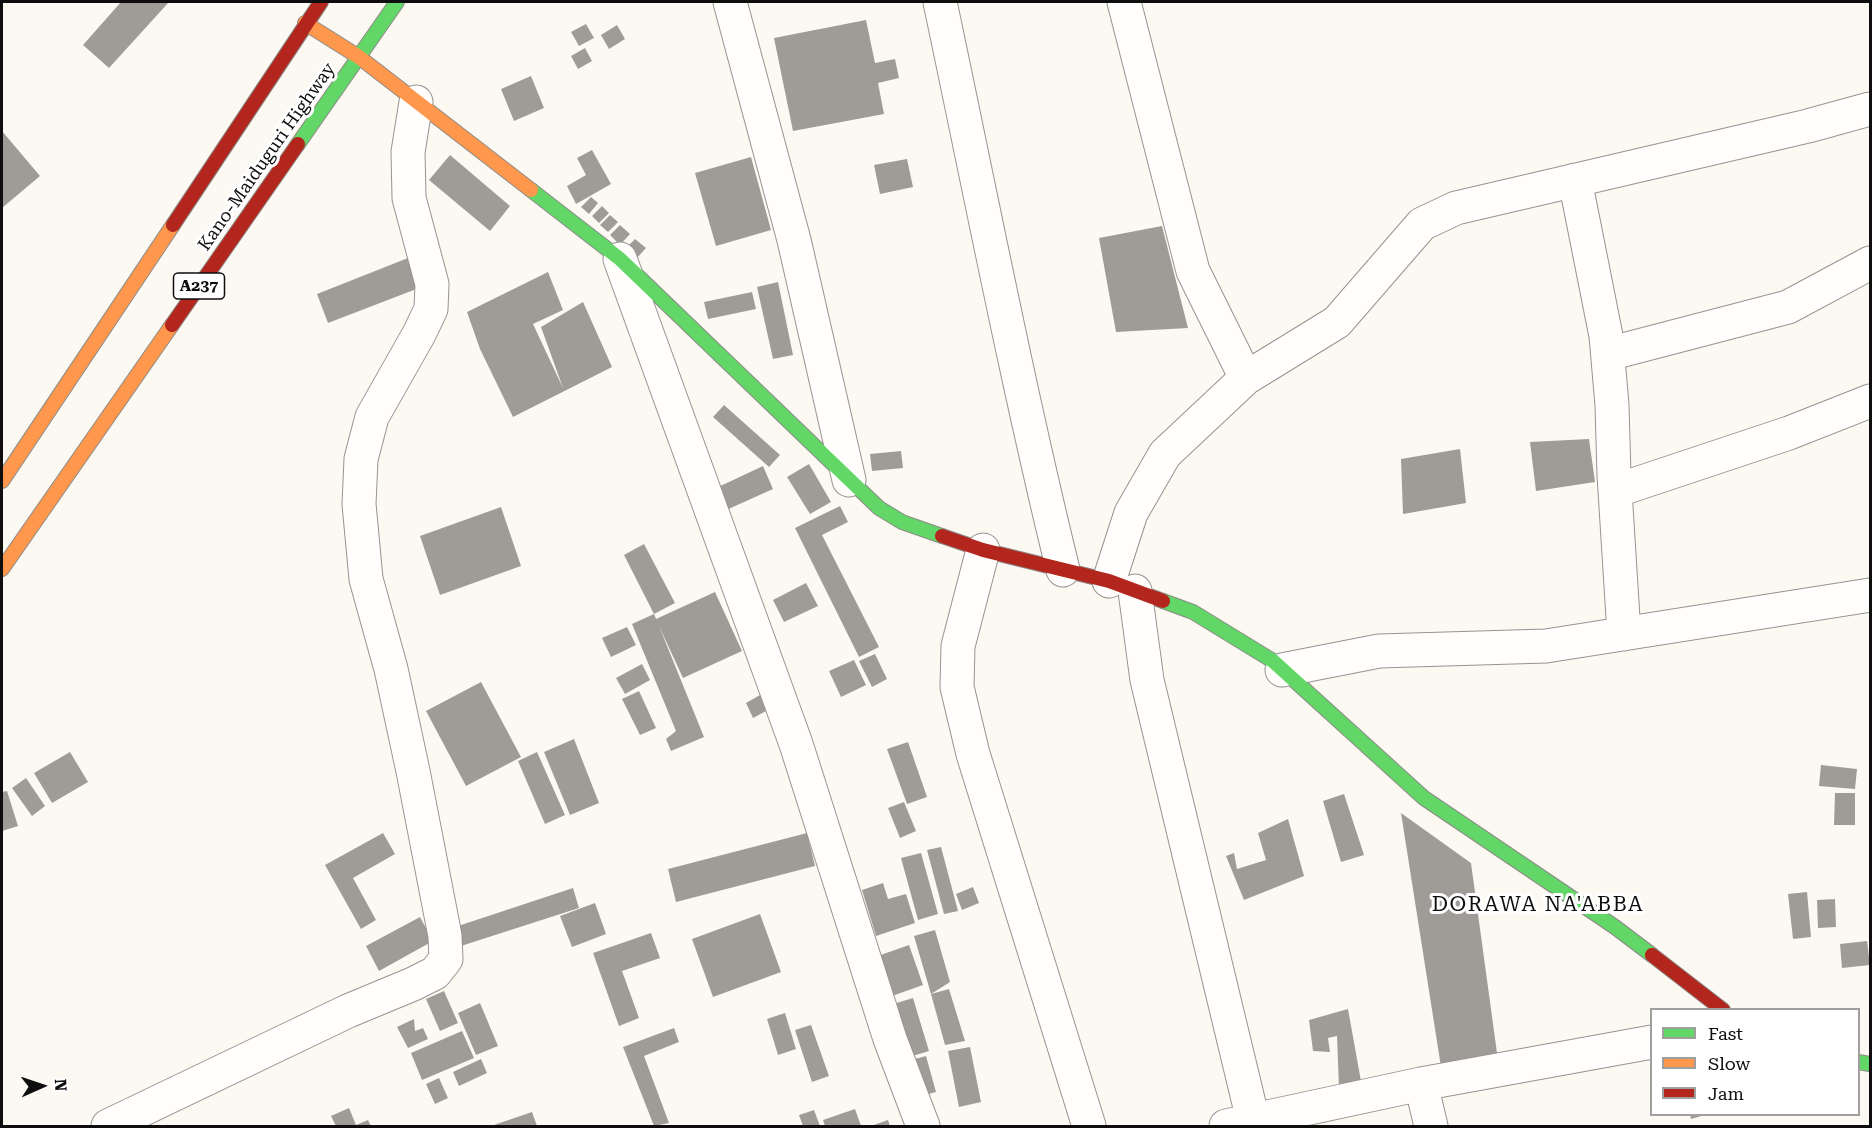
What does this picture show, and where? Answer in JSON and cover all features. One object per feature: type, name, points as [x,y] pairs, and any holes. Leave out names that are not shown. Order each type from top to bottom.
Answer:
[{"type":"main road","points":[[3,474],[321,2]]},
{"type":"main road","name":"Kano-Maiduguri Highway","points":[[2,569],[397,2]]},
{"type":"main road","points":[[305,23],[359,57],[621,259],[879,508],[902,522],[983,550],[1122,586],[1193,612],[1273,662],[1424,798],[1615,927],[1720,1008]]},
{"type":"street","points":[[730,2],[794,240],[849,480]]},
{"type":"street","points":[[940,2],[1033,448],[1063,570]]},
{"type":"street","points":[[1124,2],[1193,271],[1246,378]]},
{"type":"street","points":[[108,1126],[149,1118],[348,1011],[435,974],[446,959],[444,936],[413,771],[391,669],[366,579],[359,504],[361,459],[372,417],[431,309],[432,284],[409,198],[408,152],[416,102]]},
{"type":"street","points":[[1650,1042],[1421,1084],[1240,1123],[1147,680],[1122,586],[1131,513],[1165,454],[1246,378],[1337,322],[1422,224],[1456,208],[1808,126],[1870,109]]},
{"type":"street","points":[[1575,180],[1608,354],[1624,634]]},
{"type":"street","points":[[621,259],[792,733],[890,1039],[923,1126]]},
{"type":"street","points":[[1608,354],[1788,307],[1870,263]]},
{"type":"street","points":[[1615,491],[1789,433],[1870,401]]},
{"type":"street","points":[[983,550],[958,646],[957,687],[973,754],[1089,1126]]},
{"type":"street","points":[[1282,670],[1379,651],[1546,646],[1870,595]]},
{"type":"street","points":[[1421,1084],[1431,1126]]},
{"type":"building","points":[[121,2],[169,2],[109,68],[83,45]]},
{"type":"building","points":[[866,20],[875,63],[895,59],[899,78],[878,83],[884,114],[793,131],[774,38]]},
{"type":"building","points":[[586,24],[594,38],[579,46],[571,32]]},
{"type":"building","points":[[617,25],[625,39],[609,49],[601,35]]},
{"type":"building","points":[[585,48],[592,61],[578,69],[571,56]]},
{"type":"building","points":[[531,76],[544,108],[514,121],[501,89]]},
{"type":"building","points":[[2,131],[40,176],[2,208]]},
{"type":"building","points":[[592,150],[611,184],[576,204],[567,186],[586,175],[577,158]]},
{"type":"building","points":[[450,155],[510,206],[490,231],[429,180]]},
{"type":"building","points":[[751,157],[771,230],[716,246],[695,173]]},
{"type":"building","points":[[907,159],[913,187],[880,194],[874,165]]},
{"type":"building","points":[[591,197],[598,203],[589,214],[581,207]]},
{"type":"building","points":[[602,206],[609,213],[599,223],[592,216]]},
{"type":"building","points":[[610,215],[618,222],[608,232],[600,225]]},
{"type":"building","points":[[620,225],[630,234],[620,245],[610,235]]},
{"type":"building","points":[[1162,226],[1188,328],[1116,332],[1099,238]]},
{"type":"building","points":[[635,239],[646,248],[636,259],[625,249]]},
{"type":"building","points":[[408,258],[419,288],[328,323],[317,294]]},
{"type":"building","points":[[548,272],[563,310],[533,324],[563,388],[541,327],[583,302],[612,367],[513,417],[480,349],[467,312]]},
{"type":"building","points":[[778,282],[793,355],[773,359],[757,287]]},
{"type":"building","points":[[752,292],[756,309],[708,319],[704,302]]},
{"type":"building","points":[[724,405],[780,455],[769,467],[713,417]]},
{"type":"building","points":[[1589,439],[1595,482],[1536,491],[1530,442]]},
{"type":"building","points":[[1460,449],[1466,503],[1403,514],[1401,459]]},
{"type":"building","points":[[901,451],[903,468],[872,471],[870,454]]},
{"type":"building","points":[[809,464],[831,502],[810,514],[787,477]]},
{"type":"building","points":[[763,466],[773,489],[724,511],[714,489]]},
{"type":"building","points":[[840,506],[848,522],[822,535],[879,647],[859,657],[795,528]]},
{"type":"building","points":[[501,507],[521,566],[440,595],[420,536]]},
{"type":"building","points":[[644,544],[675,603],[654,614],[624,555]]},
{"type":"building","points":[[806,583],[818,606],[784,622],[773,600]]},
{"type":"building","points":[[715,592],[742,651],[683,678],[659,626],[704,737],[671,751],[666,739],[676,731],[632,624],[654,614],[656,619]]},
{"type":"building","points":[[627,627],[636,645],[611,657],[602,638]]},
{"type":"building","points":[[875,654],[887,679],[872,687],[859,661]]},
{"type":"building","points":[[854,660],[866,685],[841,697],[829,671]]},
{"type":"building","points":[[642,664],[650,680],[625,694],[616,678]]},
{"type":"building","points":[[481,682],[521,757],[466,786],[426,711]]},
{"type":"building","points":[[639,691],[656,728],[640,735],[622,699]]},
{"type":"building","points":[[760,695],[768,710],[753,718],[746,703]]},
{"type":"building","points":[[574,739],[599,803],[570,815],[544,752]]},
{"type":"building","points":[[908,742],[927,797],[907,804],[887,749]]},
{"type":"building","points":[[70,752],[88,782],[52,803],[34,773]]},
{"type":"building","points":[[537,752],[565,815],[545,824],[518,761]]},
{"type":"building","points":[[1821,765],[1857,769],[1855,789],[1819,786]]},
{"type":"building","points":[[26,778],[45,806],[32,816],[12,788]]},
{"type":"building","points":[[7,791],[18,826],[2,831],[2,792]]},
{"type":"building","points":[[1835,793],[1855,793],[1855,825],[1834,825]]},
{"type":"building","points":[[1344,794],[1364,855],[1341,862],[1323,801]]},
{"type":"building","points":[[904,802],[916,831],[900,838],[888,808]]},
{"type":"building","points":[[1401,813],[1471,863],[1497,1053],[1441,1067]]},
{"type":"building","points":[[1288,819],[1304,876],[1244,900],[1226,856],[1234,853],[1237,869],[1266,860],[1258,833]]},
{"type":"building","points":[[383,833],[395,854],[353,878],[376,920],[361,929],[325,865]]},
{"type":"building","points":[[807,833],[815,866],[676,902],[668,869]]},
{"type":"building","points":[[941,847],[958,911],[944,914],[927,850]]},
{"type":"building","points":[[921,853],[938,914],[918,920],[901,858]]},
{"type":"building","points":[[883,883],[888,899],[906,894],[915,923],[876,936],[862,890]]},
{"type":"building","points":[[973,887],[979,903],[962,910],[956,894]]},
{"type":"building","points":[[573,888],[579,908],[461,946],[455,927]]},
{"type":"building","points":[[1807,892],[1811,937],[1793,939],[1788,894]]},
{"type":"building","points":[[1835,899],[1836,927],[1818,928],[1817,900]]},
{"type":"building","points":[[595,903],[606,934],[572,947],[560,916]]},
{"type":"building","points":[[760,914],[781,972],[713,997],[692,939]]},
{"type":"building","points":[[420,917],[433,941],[379,971],[366,946]]},
{"type":"building","points":[[935,930],[950,982],[931,994],[914,936]]},
{"type":"building","points":[[651,933],[660,958],[622,971],[639,1018],[619,1026],[593,953]]},
{"type":"building","points":[[1867,941],[1870,965],[1842,968],[1840,944]]},
{"type":"building","points":[[909,945],[923,985],[889,997],[875,957]]},
{"type":"building","points":[[949,989],[965,1041],[945,1045],[931,994]]},
{"type":"building","points":[[444,991],[458,1023],[440,1031],[426,999]]},
{"type":"building","points":[[913,998],[929,1051],[906,1058],[890,1005]]},
{"type":"building","points":[[480,1003],[498,1046],[476,1055],[458,1013]]},
{"type":"building","points":[[1348,1009],[1362,1087],[1339,1089],[1337,1036],[1328,1038],[1330,1052],[1313,1051],[1309,1020]]},
{"type":"building","points":[[785,1013],[796,1049],[778,1055],[767,1019]]},
{"type":"building","points":[[414,1019],[415,1031],[423,1028],[428,1039],[408,1048],[397,1027]]},
{"type":"building","points":[[811,1025],[829,1076],[812,1082],[795,1030]]},
{"type":"building","points":[[674,1028],[679,1042],[644,1056],[669,1123],[654,1126],[623,1047]]},
{"type":"building","points":[[462,1031],[474,1058],[422,1080],[411,1053]]},
{"type":"building","points":[[970,1047],[981,1102],[959,1107],[948,1051]]},
{"type":"building","points":[[926,1056],[936,1092],[921,1096],[911,1060]]},
{"type":"building","points":[[481,1059],[487,1073],[459,1086],[453,1072]]},
{"type":"building","points":[[439,1078],[448,1098],[435,1104],[426,1084]]},
{"type":"building","points":[[349,1108],[356,1125],[368,1120],[371,1126],[336,1126],[331,1116]]},
{"type":"building","points":[[855,1109],[861,1126],[825,1126],[823,1120]]},
{"type":"building","points":[[814,1110],[820,1126],[803,1126],[799,1115]]},
{"type":"building","points":[[532,1112],[537,1126],[491,1126]]},
{"type":"building","points":[[888,1120],[890,1126],[871,1126]]},
{"type":"traffic: fast","points":[[298,144],[397,2]]},
{"type":"traffic: fast","points":[[531,190],[620,259],[879,508],[902,522],[942,536]]},
{"type":"traffic: fast","points":[[1163,601],[1193,612],[1273,661],[1424,798],[1615,927],[1652,955]]},
{"type":"traffic: fast","points":[[1860,1062],[1870,1064]]},
{"type":"traffic: slow","points":[[305,23],[359,57],[531,190]]},
{"type":"traffic: slow","points":[[2,481],[173,225]]},
{"type":"traffic: slow","points":[[2,569],[172,325]]},
{"type":"traffic: jam","points":[[173,225],[321,2]]},
{"type":"traffic: jam","points":[[172,325],[298,144]]},
{"type":"traffic: jam","points":[[942,536],[983,550],[1109,581],[1163,601]]},
{"type":"traffic: jam","points":[[1652,955],[1720,1008]]},
{"type":"district","name":"DORAWA NA'ABBA","points":[[1538,905]]}]
